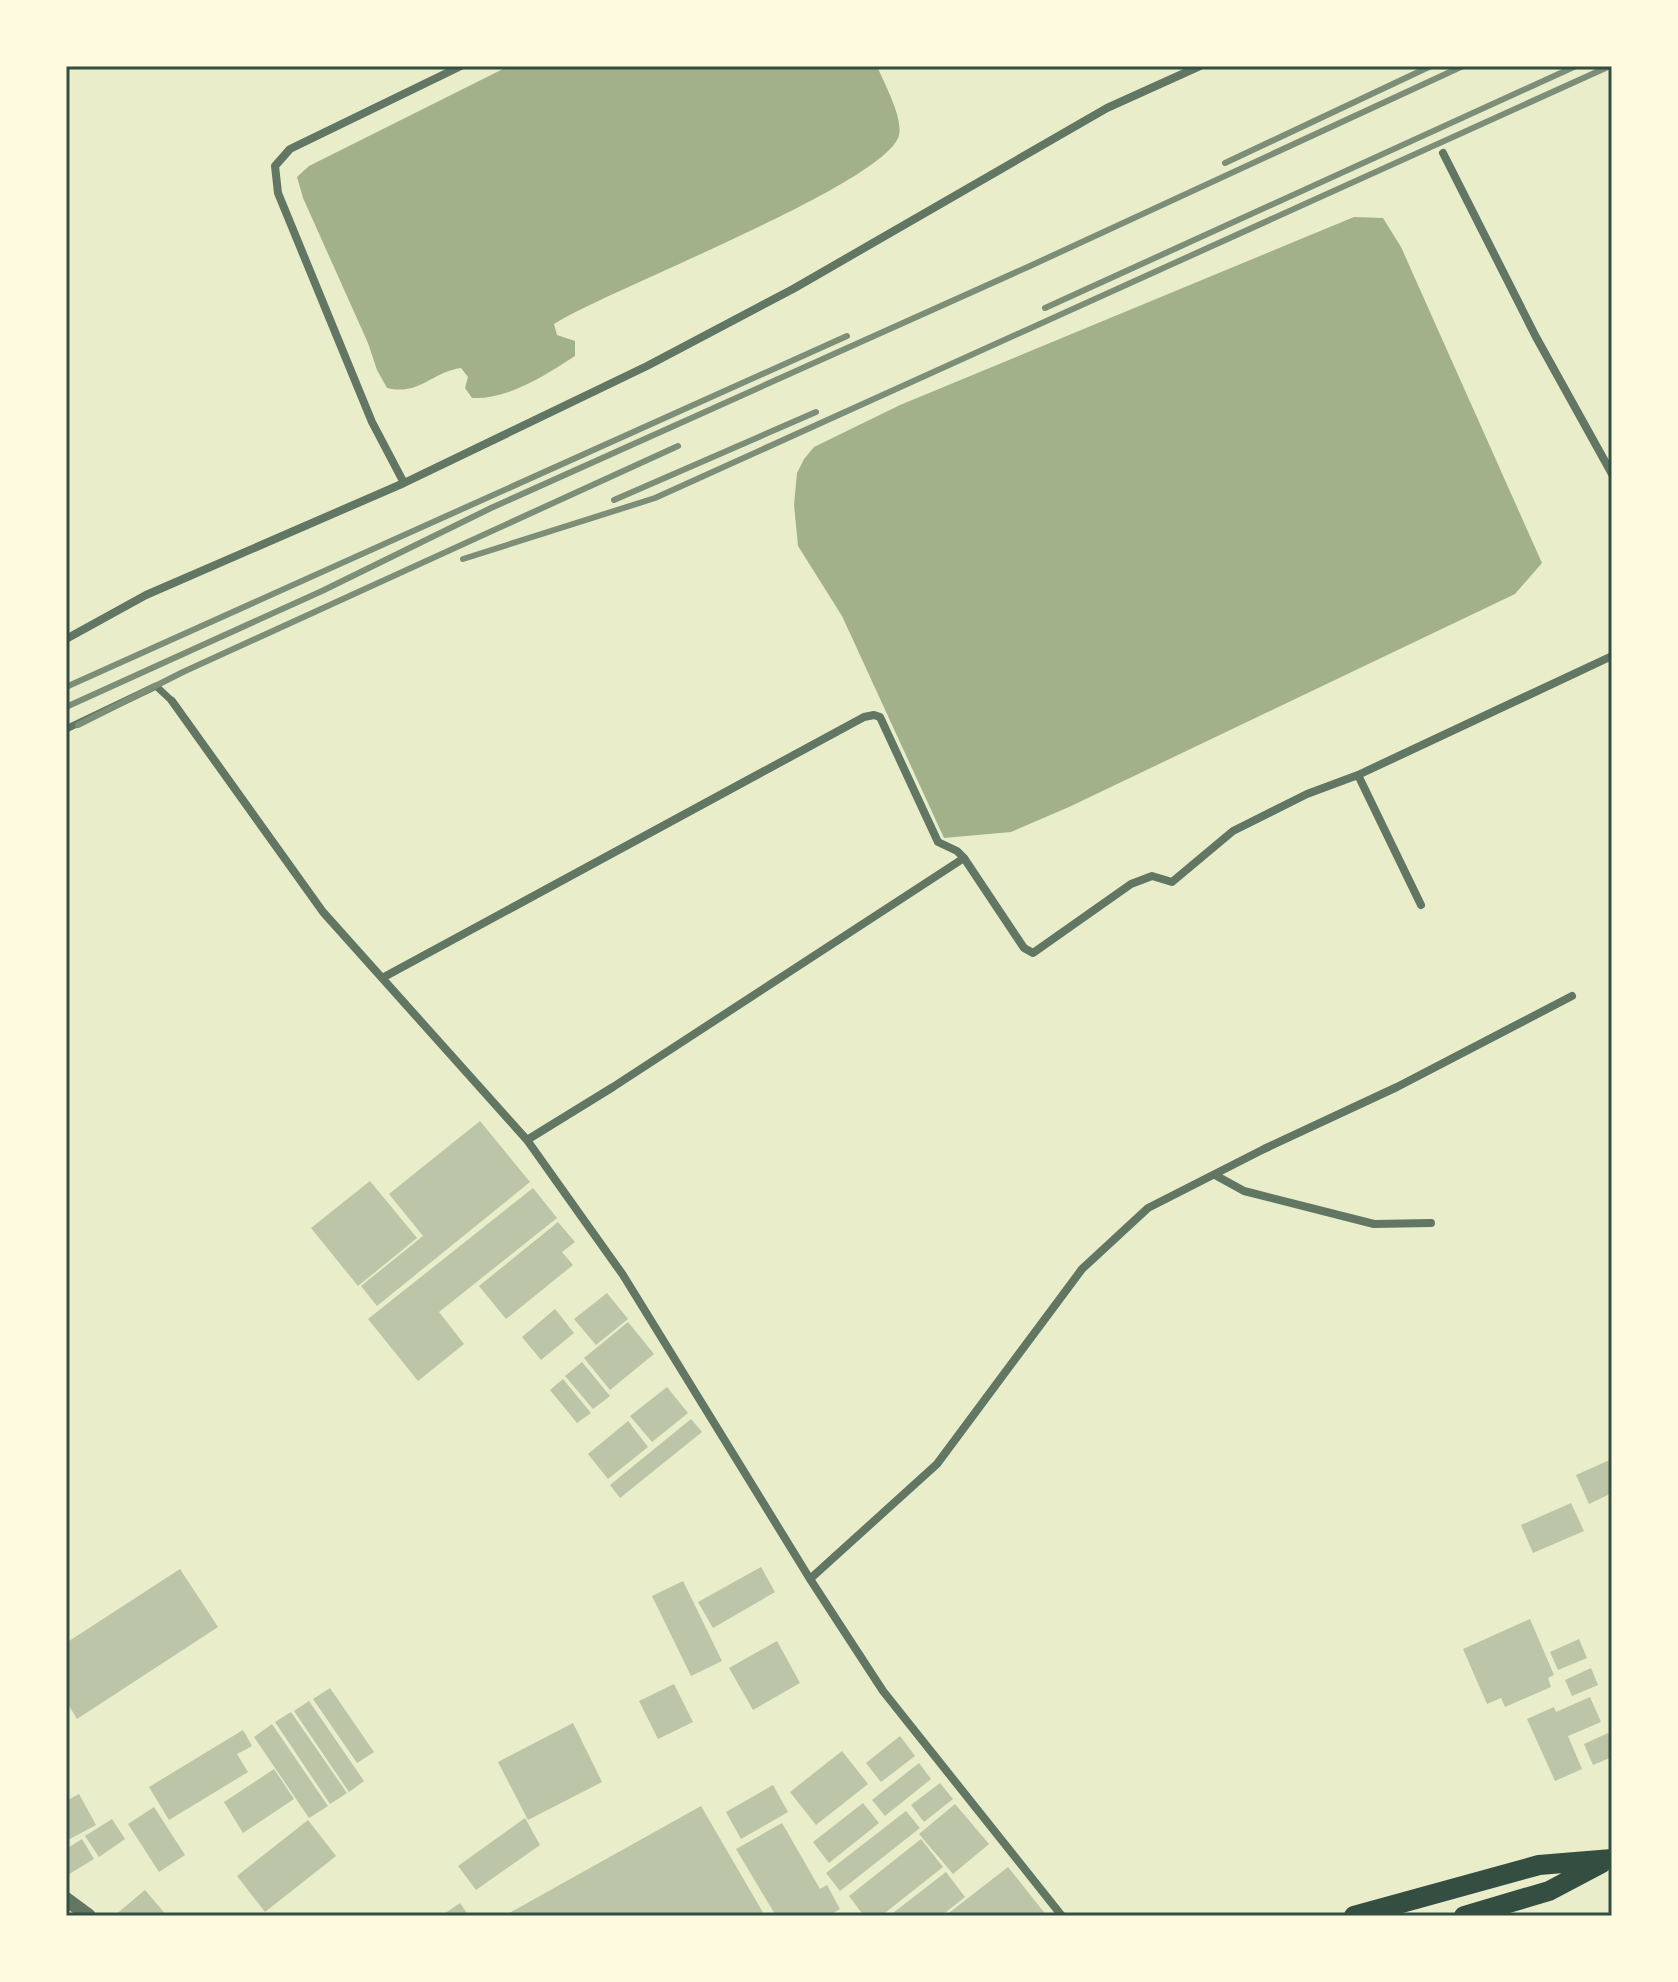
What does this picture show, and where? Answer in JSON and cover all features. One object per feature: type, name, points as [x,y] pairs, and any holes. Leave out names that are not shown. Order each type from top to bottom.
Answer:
[{"type":"highway","points":[[1354,1916],[1539,1865],[1611,1859]]},
{"type":"highway","points":[[1464,1916],[1549,1891],[1611,1859]]},
{"type":"street","points":[[404,483],[372,422],[278,193],[275,166],[290,149],[461,66]]},
{"type":"street","points":[[66,639],[146,595],[404,483],[647,366],[793,289],[1107,108],[1200,66]]},
{"type":"street","points":[[1443,153],[1536,337],[1612,474]]},
{"type":"street","points":[[384,977],[781,760],[874,715],[880,717],[938,842],[964,858],[1024,948],[1033,953],[1131,884],[1152,876],[1172,882],[1233,831],[1307,794],[1358,775],[1612,656]]},
{"type":"street","points":[[66,729],[156,686],[172,701],[323,912],[527,1140],[623,1275],[810,1579],[883,1691],[1062,1916]]},
{"type":"street","points":[[1358,775],[1421,905]]},
{"type":"street","points":[[527,1140],[626,1079],[964,858]]},
{"type":"street","points":[[810,1579],[937,1464],[1082,1269],[1148,1208],[1397,1087],[1572,996]]},
{"type":"street","points":[[1215,1175],[1244,1191],[1374,1224],[1431,1223]]},
{"type":"street","points":[[66,1899],[89,1916]]},
{"type":"shaded area","points":[[509,66],[877,66],[896,110],[899,135],[883,156],[799,207],[554,324],[557,335],[575,341],[575,356],[526,385],[499,395],[472,398],[465,388],[468,377],[461,368],[408,389],[387,388],[303,198],[297,177],[309,166]]},
{"type":"shaded area","points":[[1354,217],[1383,218],[1401,247],[1542,563],[1515,594],[1069,807],[1011,832],[944,838],[842,616],[798,546],[794,505],[797,473],[804,459],[814,447],[900,405]]},
{"type":"building","points":[[480,1121],[530,1182],[377,1306],[361,1286],[423,1236],[389,1194]]},
{"type":"building","points":[[370,1181],[417,1238],[358,1286],[311,1228]]},
{"type":"building","points":[[533,1188],[557,1218],[439,1312],[464,1344],[418,1381],[368,1319]]},
{"type":"building","points":[[558,1222],[575,1242],[562,1252],[573,1265],[506,1319],[479,1286]]},
{"type":"building","points":[[607,1293],[628,1319],[596,1345],[574,1319]]},
{"type":"building","points":[[555,1309],[574,1333],[541,1360],[522,1337]]},
{"type":"building","points":[[628,1322],[654,1354],[610,1390],[584,1358]]},
{"type":"building","points":[[582,1362],[610,1396],[593,1409],[565,1376]]},
{"type":"building","points":[[563,1379],[591,1413],[577,1423],[550,1390]]},
{"type":"building","points":[[667,1387],[688,1413],[652,1442],[630,1416]]},
{"type":"building","points":[[691,1419],[702,1432],[620,1498],[610,1485]]},
{"type":"building","points":[[628,1421],[648,1447],[608,1479],[588,1454]]},
{"type":"building","points":[[1612,1459],[1612,1493],[1589,1504],[1576,1475]]},
{"type":"building","points":[[1571,1503],[1584,1531],[1533,1553],[1521,1525]]},
{"type":"building","points":[[761,1567],[775,1592],[713,1628],[698,1602]]},
{"type":"building","points":[[180,1569],[218,1627],[77,1719],[66,1701],[66,1643]]},
{"type":"building","points":[[683,1581],[722,1661],[691,1676],[652,1596]]},
{"type":"building","points":[[1530,1619],[1554,1675],[1548,1678],[1551,1687],[1505,1707],[1501,1698],[1487,1704],[1463,1649]]},
{"type":"building","points":[[1579,1639],[1587,1658],[1558,1670],[1550,1652]]},
{"type":"building","points":[[777,1641],[800,1683],[753,1710],[729,1668]]},
{"type":"building","points":[[1591,1668],[1598,1685],[1572,1696],[1565,1680]]},
{"type":"building","points":[[674,1684],[693,1722],[658,1739],[639,1701]]},
{"type":"building","points":[[330,1688],[374,1752],[357,1763],[313,1699]]},
{"type":"building","points":[[1590,1697],[1601,1722],[1568,1736],[1582,1769],[1555,1781],[1527,1719],[1554,1707],[1556,1712]]},
{"type":"building","points":[[309,1701],[364,1781],[349,1792],[294,1711]]},
{"type":"building","points":[[291,1712],[347,1793],[330,1804],[275,1722]]},
{"type":"building","points":[[573,1723],[602,1782],[528,1820],[498,1762]]},
{"type":"building","points":[[272,1724],[328,1806],[309,1818],[254,1737]]},
{"type":"building","points":[[243,1730],[252,1746],[237,1754],[248,1772],[169,1820],[149,1787]]},
{"type":"building","points":[[1608,1733],[1612,1741],[1612,1757],[1593,1765],[1584,1744]]},
{"type":"building","points":[[900,1736],[915,1756],[881,1782],[866,1763]]},
{"type":"building","points":[[842,1751],[868,1784],[816,1825],[790,1792]]},
{"type":"building","points":[[919,1763],[931,1779],[885,1816],[872,1800]]},
{"type":"building","points":[[274,1769],[294,1799],[243,1833],[224,1802]]},
{"type":"building","points":[[940,1783],[953,1799],[924,1822],[911,1805]]},
{"type":"building","points":[[773,1785],[788,1812],[741,1839],[726,1812]]},
{"type":"building","points":[[79,1794],[96,1825],[66,1841],[66,1801]]},
{"type":"building","points":[[863,1803],[879,1823],[829,1863],[813,1842]]},
{"type":"building","points":[[955,1804],[989,1844],[953,1874],[919,1834]]},
{"type":"building","points":[[701,1806],[765,1916],[504,1916]]},
{"type":"building","points":[[154,1807],[185,1855],[159,1872],[128,1824]]},
{"type":"building","points":[[906,1811],[920,1828],[840,1891],[826,1873]]},
{"type":"building","points":[[525,1818],[540,1845],[476,1890],[458,1866]]},
{"type":"building","points":[[112,1819],[125,1839],[99,1857],[85,1836]]},
{"type":"building","points":[[308,1820],[336,1856],[265,1912],[237,1876]]},
{"type":"building","points":[[782,1823],[820,1889],[827,1885],[840,1909],[828,1916],[776,1916],[736,1849]]},
{"type":"building","points":[[82,1839],[94,1859],[66,1876],[66,1849]]},
{"type":"building","points":[[921,1839],[943,1867],[881,1916],[864,1916],[849,1896]]},
{"type":"building","points":[[1008,1867],[1047,1916],[945,1916]]},
{"type":"building","points":[[946,1872],[965,1897],[941,1916],[889,1916]]},
{"type":"building","points":[[145,1890],[167,1916],[114,1916]]},
{"type":"building","points":[[460,1903],[469,1916],[441,1916]]},
{"type":"railway","points":[[1225,163],[1431,66]]},
{"type":"railway","points":[[66,707],[322,591],[491,508],[1030,266],[1463,66]]},
{"type":"railway","points":[[1045,308],[1576,66]]},
{"type":"railway","points":[[463,559],[655,498],[1610,66]]},
{"type":"railway","points":[[66,687],[847,336]]},
{"type":"railway","points":[[614,500],[816,412]]},
{"type":"railway","points":[[78,725],[183,672],[678,446]]}]
